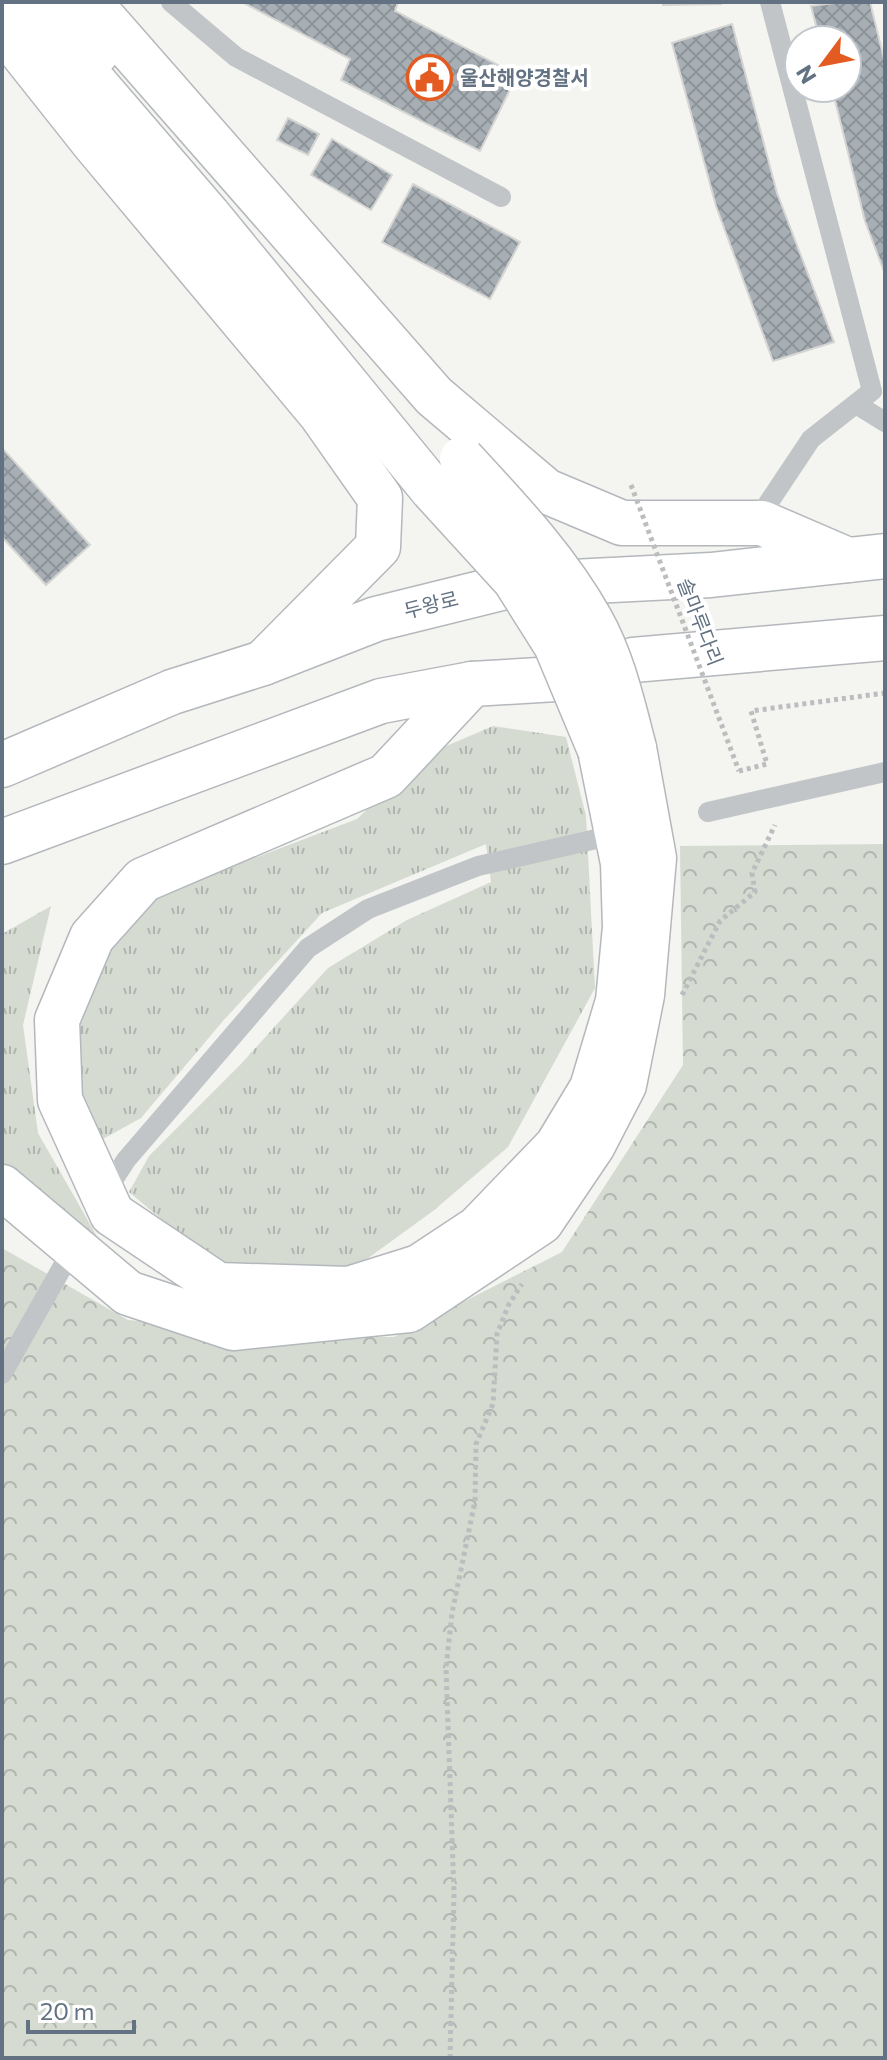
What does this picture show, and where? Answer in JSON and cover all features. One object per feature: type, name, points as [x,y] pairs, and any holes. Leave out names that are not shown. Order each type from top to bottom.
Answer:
[{"type":"main road","points":[[25,2],[208,215],[447,474],[534,537],[592,622],[618,685],[617,749],[625,927],[618,1001],[592,1088],[557,1146],[478,1228],[419,1267],[349,1289],[218,1285],[112,1214],[60,1100],[57,1020],[92,937],[143,880],[386,776],[472,684]]},
{"type":"main road","points":[[53,2],[370,363],[447,474]]},
{"type":"main road","points":[[89,2],[434,396],[546,491],[622,523],[755,523],[866,558]]},
{"type":"main road","points":[[2,27],[94,143],[321,414],[380,498],[378,547],[263,663]]},
{"type":"main road","name":"두왕로","points":[[2,765],[172,692],[263,663],[376,619],[513,585],[711,575],[866,558]]},
{"type":"main road","points":[[2,842],[381,701],[472,684],[556,679],[633,660],[885,638]]},
{"type":"main road","points":[[2,1187],[128,1293],[233,1328],[409,1310],[541,1222],[593,1145],[624,1085],[642,995],[654,858],[617,749]]},
{"type":"lane","points":[[171,2],[236,57],[501,197]]},
{"type":"lane","points":[[755,523],[811,439],[872,391],[770,2]]},
{"type":"lane","points":[[856,404],[885,422]]},
{"type":"lane","points":[[708,812],[885,772]]},
{"type":"lane","points":[[115,1177],[126,1160],[308,948],[368,909],[478,866],[596,839]]},
{"type":"lane","points":[[2,1374],[63,1266]]},
{"type":"path","name":"솔마루다리","points":[[631,485],[739,771],[767,764],[751,711],[885,693]]},
{"type":"path","points":[[675,1006],[692,981],[720,921],[755,892],[752,873],[777,821],[779,797]]},
{"type":"path","points":[[450,2058],[454,1894],[446,1668],[452,1613],[475,1501],[476,1444],[493,1404],[497,1334],[509,1304],[526,1279]]},
{"type":"green space","points":[[493,726],[566,737],[586,816],[595,988],[508,1147],[433,1211],[349,1272],[255,1286],[195,1247],[129,1192],[149,1156],[240,1065],[328,968],[407,920],[491,882],[486,844],[322,913],[223,1021],[141,1118],[92,1145],[74,1052],[95,966],[155,896],[357,819],[423,756]]},
{"type":"green space","points":[[885,844],[885,2058],[2,2058],[2,1248],[128,1320],[324,1337],[394,1337],[562,1252],[683,1065],[680,846]]},
{"type":"green space","points":[[51,906],[23,1025],[38,1133],[99,1240],[2,1168],[2,934]]},
{"type":"building","name":"울산해양경찰서","points":[[242,2],[398,2],[395,11],[517,75],[480,151],[341,80],[350,59]]},
{"type":"building","points":[[663,2],[721,2],[721,4],[663,5]]},
{"type":"building","points":[[870,2],[885,63],[885,274],[865,221],[836,104],[863,104],[863,24],[816,24],[811,6]]},
{"type":"building","points":[[732,24],[777,193],[834,342],[773,361],[716,206],[672,43]]},
{"type":"building","points":[[288,118],[319,134],[308,155],[277,140]]},
{"type":"building","points":[[332,139],[392,175],[371,210],[311,175]]},
{"type":"building","points":[[413,184],[520,242],[490,299],[382,242]]},
{"type":"building","points":[[2,448],[90,545],[46,585],[2,537]]},
{"type":"place","name":"울산해양경찰서","points":[[429,78]]}]
